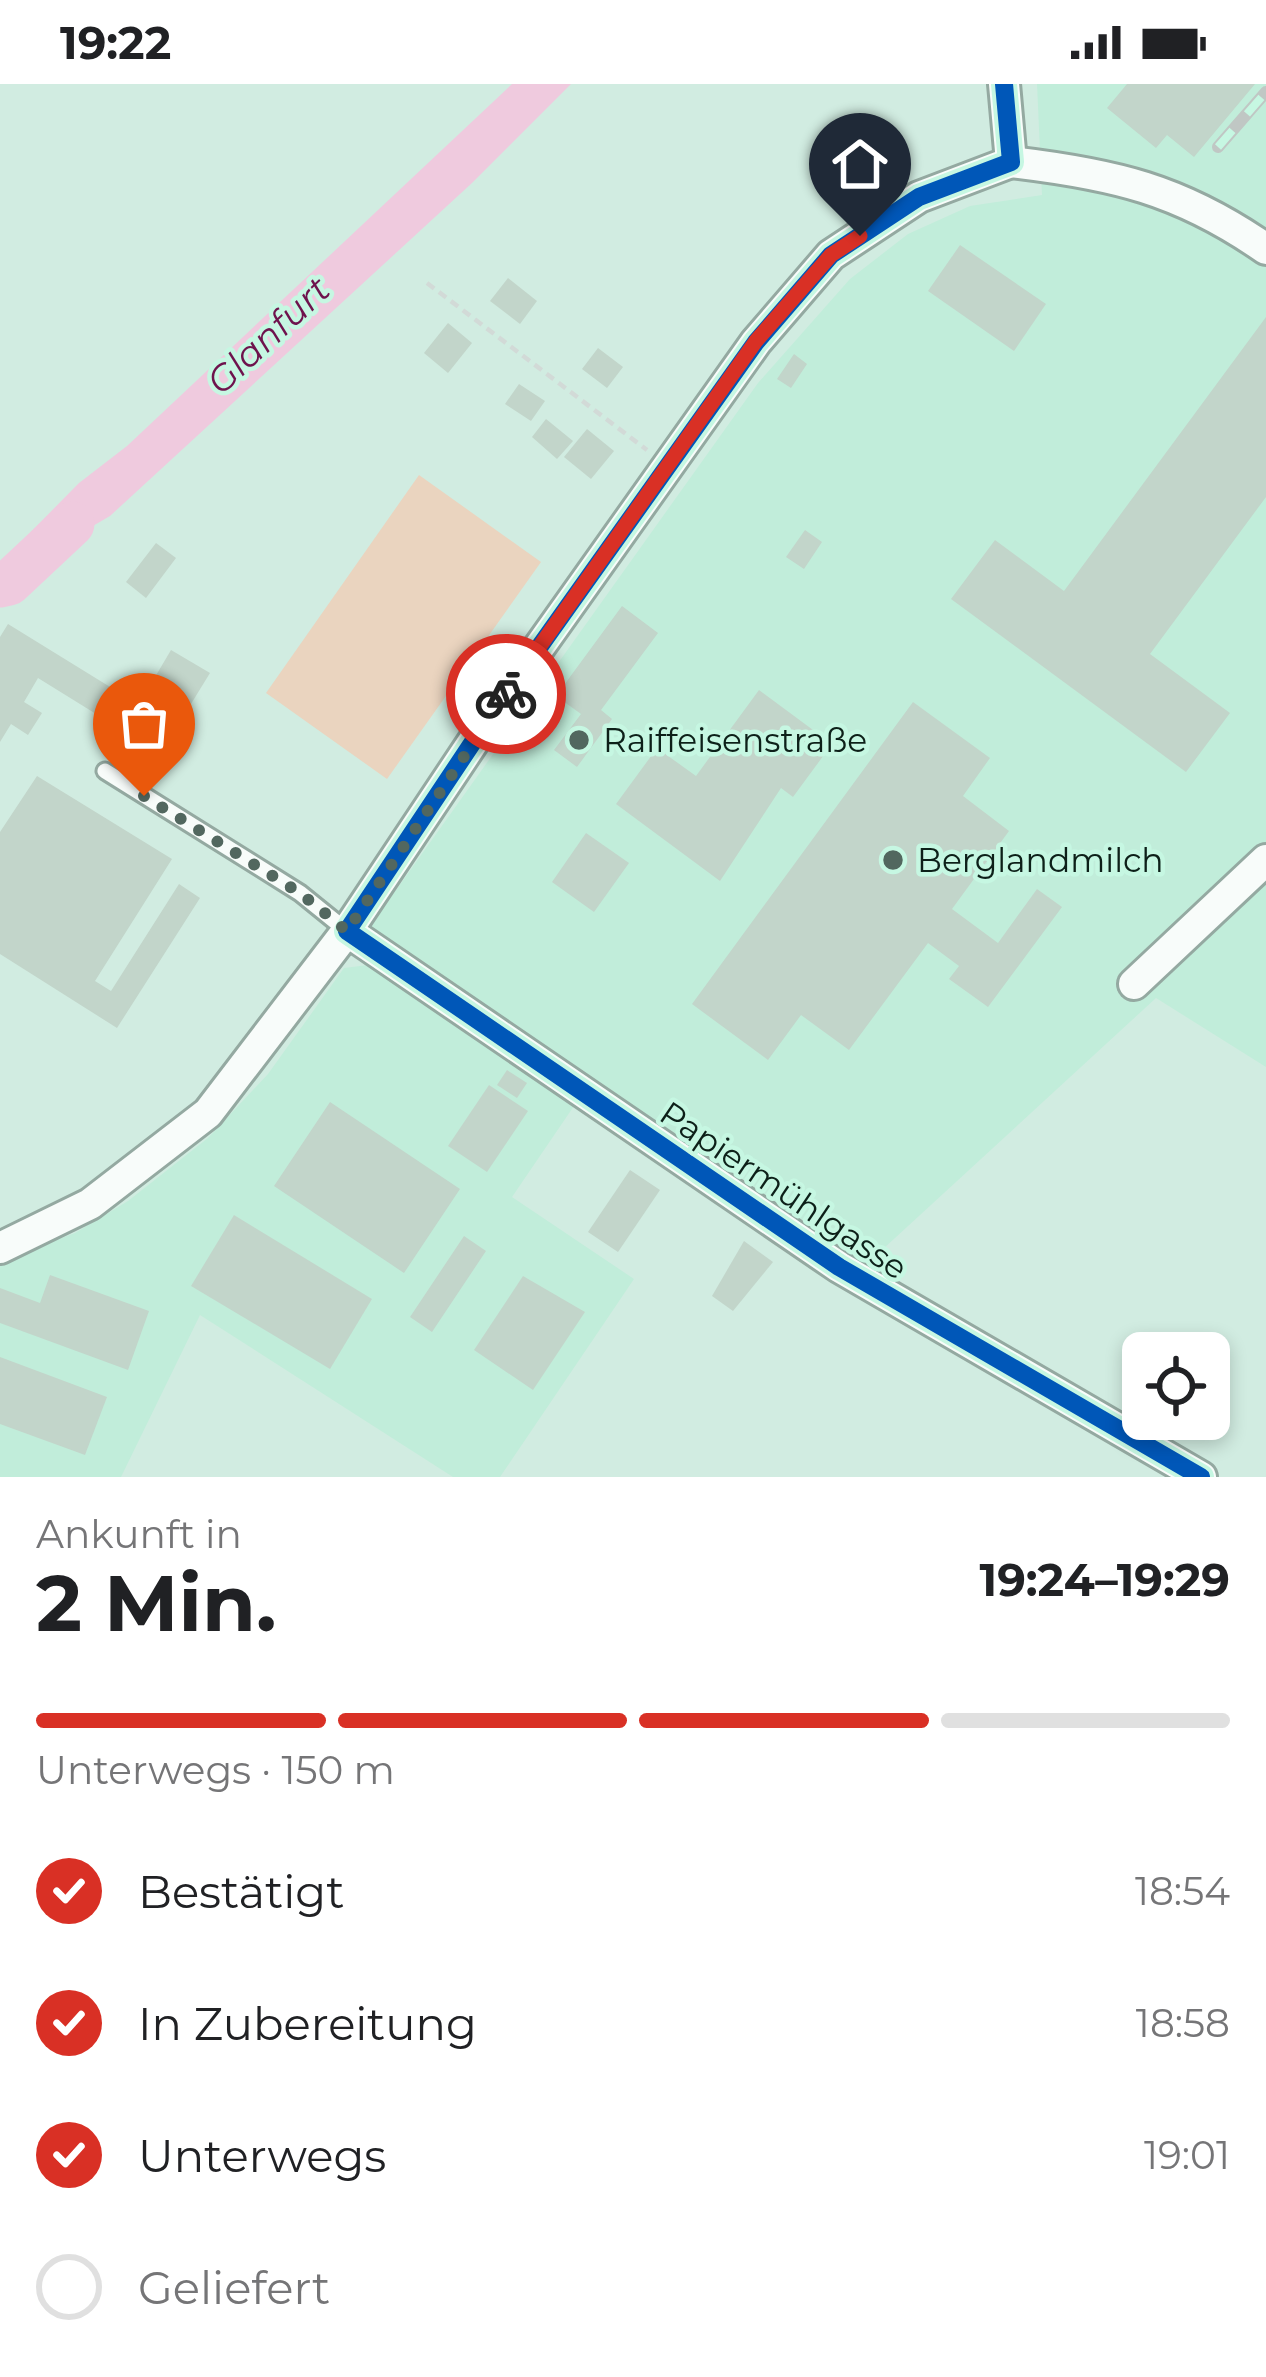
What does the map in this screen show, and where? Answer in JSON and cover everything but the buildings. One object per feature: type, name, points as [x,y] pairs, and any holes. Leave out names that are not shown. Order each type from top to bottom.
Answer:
[{"type":"street","points":[[1004,84],[1011,162]]},
{"type":"street","points":[[0,1248],[90,1204],[208,1113],[347,931],[756,341],[831,255],[919,197],[1011,162],[1103,172],[1182,196],[1266,249]]},
{"type":"street","points":[[1134,984],[1266,860]]},
{"type":"street","name":"Papiermühlgasse","points":[[347,931],[838,1268],[1201,1477]]},
{"type":"lane","points":[[105,771],[300,893],[347,931]]},
{"type":"path","points":[[427,283],[668,464]]},
{"type":"shaded area","points":[[1037,84],[1266,84],[1266,1067],[1156,998],[858,1272],[364,935],[758,383],[850,279],[908,234],[970,206],[1042,195]]},
{"type":"shaded area","points":[[419,475],[541,562],[387,779],[266,693]]},
{"type":"shaded area","points":[[376,964],[576,1103],[512,1197],[634,1279],[500,1477],[453,1477],[200,1315],[121,1477],[0,1477],[0,1261],[75,1233],[128,1201],[208,1138],[268,1074],[344,968]]},
{"type":"water","name":"Glanfurt","points":[[512,84],[571,84],[472,183],[110,516],[74,537],[37,576],[10,553],[79,483],[127,446]]},
{"type":"waterway","name":"Glanfurt","points":[[0,585],[9,583],[72,524]]},
{"type":"railway","points":[[1218,147],[1266,92]]},
{"type":"cycle path","points":[[1004,84],[1011,162],[919,197],[831,255],[756,342],[491,715],[347,931],[839,1267],[1201,1477]]},
{"type":"way so far","points":[[144,796],[300,893],[347,931],[506,694]]},
{"type":"place","name":"Raiffeisenstraße","points":[[579,740]]},
{"type":"place","name":"Berglandmilch","points":[[893,860]]},
{"type":"route","points":[[506,694],[756,341],[831,255],[860,236]]}]
